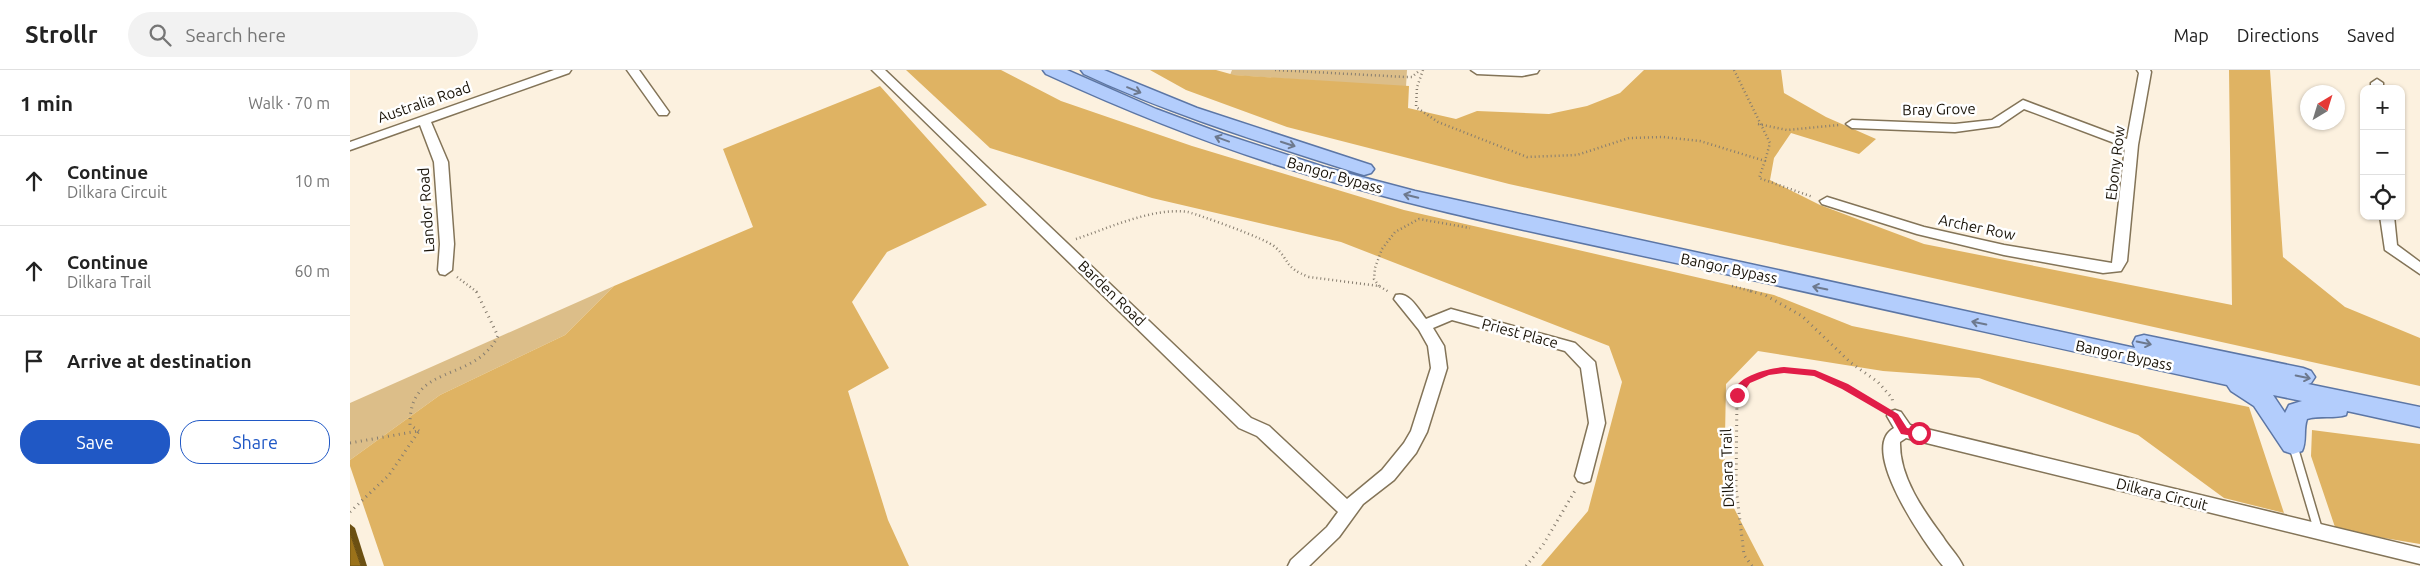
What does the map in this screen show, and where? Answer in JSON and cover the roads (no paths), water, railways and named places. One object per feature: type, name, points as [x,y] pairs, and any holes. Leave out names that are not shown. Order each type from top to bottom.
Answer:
[{"type":"main road","name":"Bangor Bypass","points":[[1052,70],[1122,102],[1326,174],[1458,208],[2216,375],[2276,379],[2420,402]]},
{"type":"main road","name":"Bangor Bypass","points":[[1090,70],[1134,89],[1214,119],[1365,170],[1506,205],[2276,379],[2420,418]]},
{"type":"main road","points":[[2216,375],[2245,387],[2263,399],[2292,444]]},
{"type":"main road","points":[[2292,444],[2292,427],[2298,412],[2320,406],[2420,418]]},
{"type":"street","name":"Australia Road","points":[[350,146],[565,70]]},
{"type":"street","points":[[633,70],[664,112]]},
{"type":"street","name":"Barden Road","points":[[878,70],[1245,422],[1263,430],[1348,511]]},
{"type":"street","points":[[1477,70],[1514,72],[1533,70]]},
{"type":"street","name":"Ebony Row","points":[[2120,261],[2132,145],[2145,72],[2142,70]]},
{"type":"street","name":"Bray Grove","points":[[1852,124],[1955,128],[1995,123],[2023,104],[2132,145]]},
{"type":"street","name":"Landor Road","points":[[424,120],[441,162],[447,235],[445,270]]},
{"type":"street","name":"Archer Row","points":[[1827,201],[1922,231],[2004,250],[2103,268],[2116,268],[2120,261]]},
{"type":"street","points":[[2387,220],[2390,247],[2420,269]]},
{"type":"street","points":[[1297,566],[1334,532],[1358,499],[1388,475],[1410,448],[1420,432],[1439,368],[1436,346],[1424,326],[1400,299]]},
{"type":"street","name":"Priest Place","points":[[1424,326],[1451,314],[1570,347],[1589,366],[1597,423],[1584,476]]},
{"type":"street","points":[[1895,416],[1905,432],[1895,435],[1891,442],[1892,454],[1899,478],[1936,545],[1954,566]]},
{"type":"street","name":"Dilkara Circuit","points":[[1905,432],[1919,433],[2319,533],[2420,556]]},
{"type":"lane","points":[[2292,444],[2319,533]]}]
